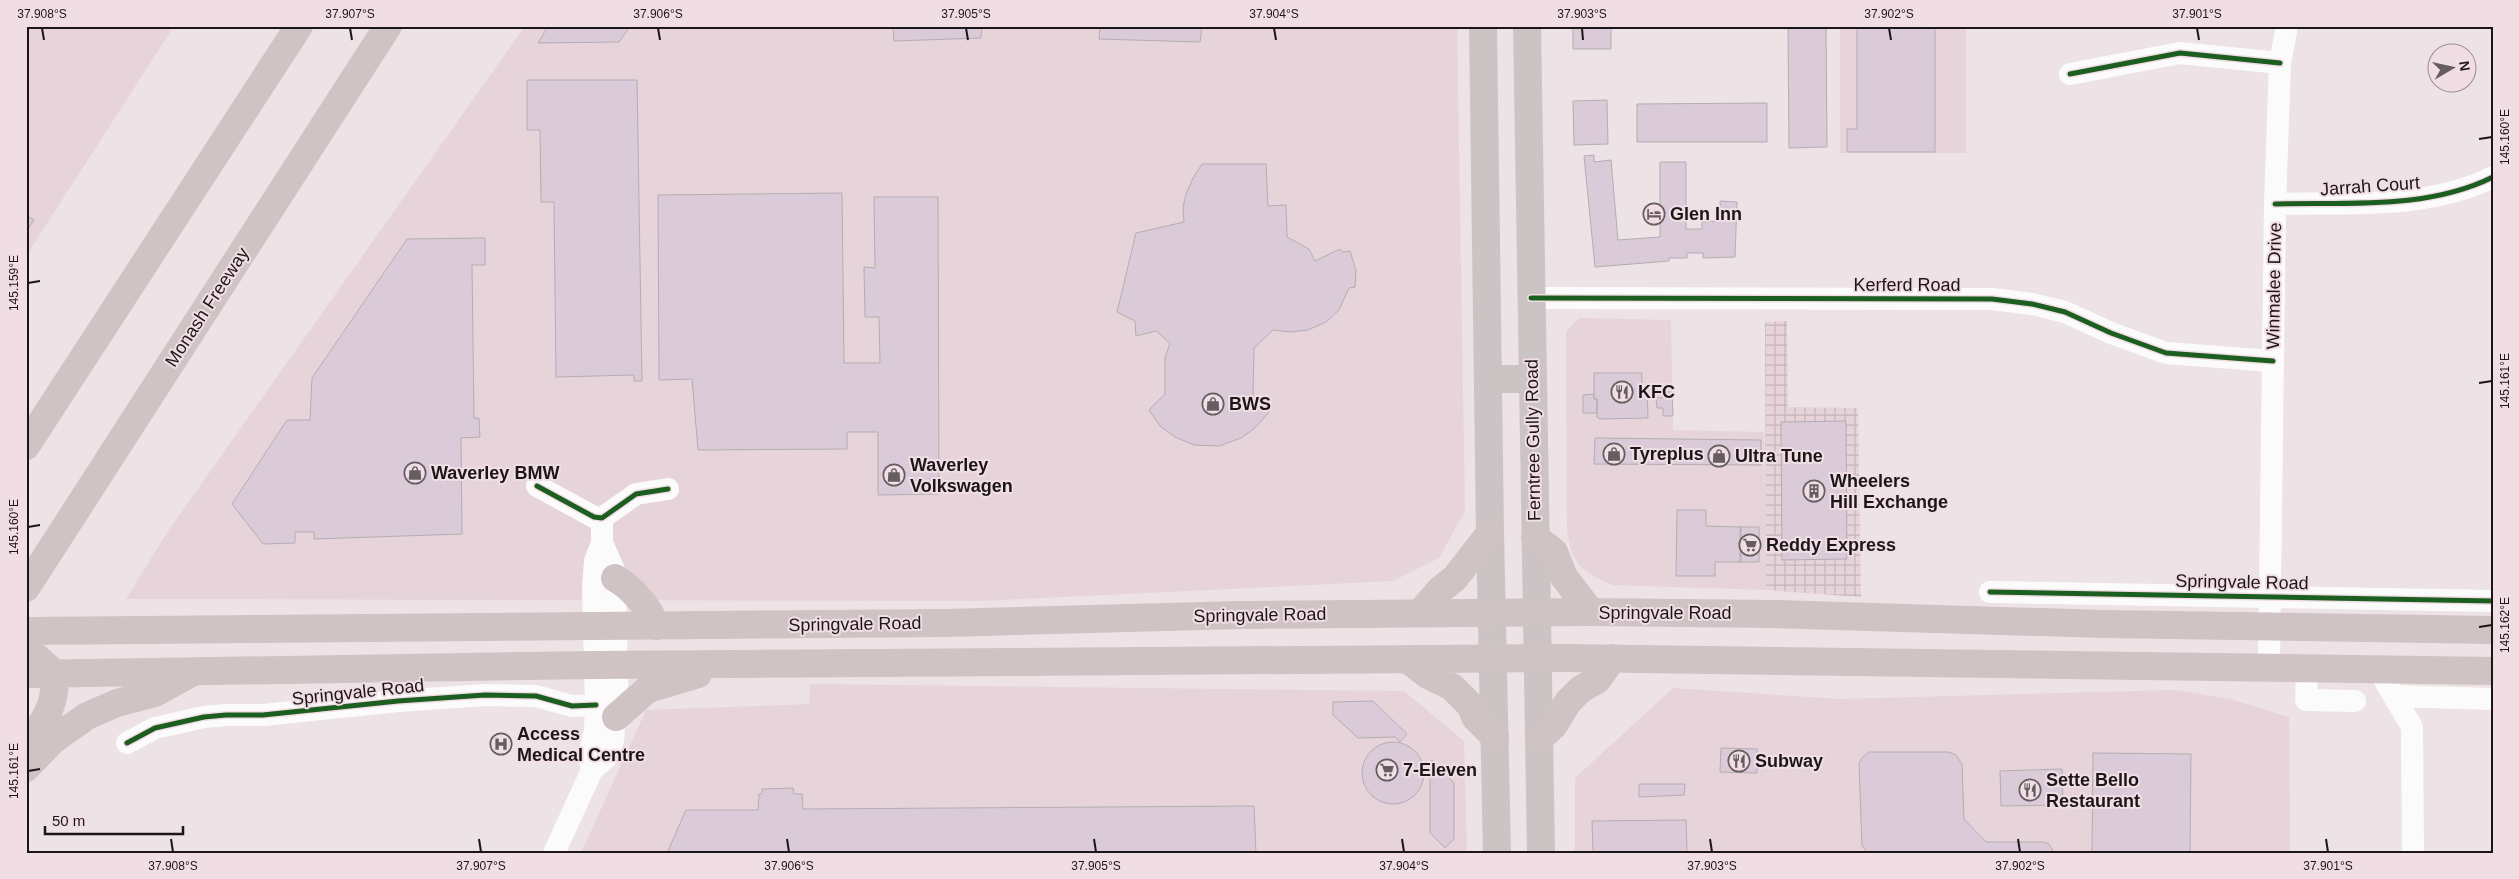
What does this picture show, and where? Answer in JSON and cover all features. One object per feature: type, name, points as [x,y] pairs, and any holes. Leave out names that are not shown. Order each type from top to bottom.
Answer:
[{"type":"highway","points":[[26,446],[298,26]]},
{"type":"highway","name":"Monash Freeway","points":[[26,588],[388,26]]},
{"type":"highway","points":[[1420,613],[1440,590],[1455,578],[1490,533]]},
{"type":"highway","points":[[1535,537],[1554,552],[1564,577],[1591,612]]},
{"type":"highway","points":[[615,578],[628,586],[636,598],[651,612],[656,626]]},
{"type":"highway","name":"Springvale Road","points":[[26,631],[605,627],[986,622],[1231,615],[1591,612],[1783,614],[1990,621],[2493,630]]},
{"type":"highway","points":[[986,622],[989,661]]},
{"type":"highway","points":[[26,648],[45,672],[53,703],[26,747]]},
{"type":"highway","name":"Springvale Road","points":[[45,672],[989,661],[1493,658],[2493,670]]},
{"type":"highway","points":[[1540,738],[1554,726],[1568,702],[1581,689],[1597,680],[1613,658]]},
{"type":"highway","points":[[1407,659],[1428,675],[1452,687],[1471,706],[1475,717],[1495,737]]},
{"type":"highway","points":[[606,711],[651,688],[730,664]]},
{"type":"highway","points":[[26,768],[53,740],[87,716],[116,703],[155,693],[196,670]]},
{"type":"main road","points":[[1483,26],[1490,533],[1497,853]]},
{"type":"main road","name":"Ferntree Gully Road","points":[[1527,26],[1541,853]]},
{"type":"main road","points":[[1488,379],[1533,379]]},
{"type":"street","name":"Winmalee Drive","points":[[2269,667],[2275,204],[2280,63],[2287,26]]},
{"type":"street","points":[[2070,74],[2180,53],[2280,63]]},
{"type":"street","name":"Jarrah Court","points":[[2275,204],[2401,201],[2473,187],[2493,177]]},
{"type":"street","name":"Kerferd Road","points":[[1531,298],[1992,300],[2032,304],[2065,312],[2111,333],[2166,353],[2273,361]]},
{"type":"street","points":[[537,486],[594,517],[602,518],[636,494],[668,489]]},
{"type":"street","points":[[602,518],[602,543],[614,570],[615,578],[605,627]]},
{"type":"street","points":[[554,853],[592,770],[607,757],[610,750],[606,711],[605,627],[594,561],[602,543]]},
{"type":"street","name":"Springvale Road","points":[[1990,592],[2493,601]]},
{"type":"street","points":[[485,667],[485,695]]},
{"type":"street","points":[[2306,668],[2306,700],[2355,701]]},
{"type":"street","points":[[2378,669],[2412,727],[2413,853]]},
{"type":"street","name":"Springvale Road","points":[[127,744],[155,728],[204,717],[237,714],[270,715],[398,701],[485,695],[544,697],[572,706],[606,711]]},
{"type":"street","points":[[2395,696],[2493,699]]},
{"type":"street","points":[[2412,727],[2435,696]]},
{"type":"shaded area","points":[[26,26],[174,26],[26,256]]},
{"type":"shaded area","points":[[525,26],[1457,26],[1465,511],[1439,558],[1393,581],[982,601],[126,599],[168,531]]},
{"type":"shaded area","points":[[1840,26],[1966,26],[1966,153],[1840,153]]},
{"type":"shaded area","points":[[1579,318],[1671,320],[1673,430],[1764,432],[1766,590],[1612,585],[1588,573],[1579,565],[1571,551],[1567,531],[1566,332]]},
{"type":"shaded area","points":[[1787,321],[1788,407],[1858,408],[1861,597],[1766,590],[1765,322]]},
{"type":"shaded area","points":[[810,684],[1404,691],[1464,741],[1467,853],[581,853],[646,710],[809,704]]},
{"type":"shaded area","points":[[1673,688],[1840,699],[2173,690],[2230,699],[2289,717],[2290,853],[1575,853],[1575,778]]},
{"type":"building","points":[[548,26],[630,26],[619,42],[538,43]]},
{"type":"building","points":[[893,26],[982,26],[981,38],[894,41]]},
{"type":"building","points":[[1100,26],[1202,26],[1200,42],[1099,39]]},
{"type":"building","points":[[1573,26],[1611,26],[1611,49],[1573,49]]},
{"type":"building","points":[[1788,26],[1826,26],[1827,147],[1789,148]]},
{"type":"building","points":[[1857,26],[1935,26],[1935,152],[1847,152],[1847,129],[1857,129]]},
{"type":"building","points":[[527,80],[637,80],[642,381],[634,381],[634,375],[556,377],[554,202],[541,202],[540,130],[527,130]]},
{"type":"building","points":[[1607,100],[1608,144],[1574,145],[1573,101]]},
{"type":"building","points":[[1767,103],[1767,142],[1637,142],[1637,104]]},
{"type":"building","points":[[1594,155],[1594,162],[1611,160],[1618,240],[1660,237],[1660,162],[1686,162],[1686,229],[1702,229],[1702,222],[1721,221],[1720,201],[1737,202],[1735,257],[1703,258],[1703,253],[1687,253],[1687,258],[1669,258],[1669,261],[1595,267],[1584,156]]},
{"type":"building","points":[[1202,164],[1266,164],[1268,206],[1286,205],[1287,237],[1309,249],[1315,261],[1340,249],[1343,252],[1350,251],[1356,271],[1355,287],[1349,288],[1339,310],[1326,322],[1308,330],[1291,332],[1273,330],[1254,348],[1253,395],[1269,412],[1255,428],[1241,438],[1219,446],[1194,445],[1175,437],[1160,426],[1149,410],[1165,394],[1165,358],[1170,343],[1156,331],[1136,336],[1135,321],[1117,312],[1136,233],[1184,222],[1183,207],[1186,194]]},
{"type":"building","points":[[842,193],[844,363],[880,363],[879,317],[865,317],[864,267],[875,268],[874,197],[938,197],[939,494],[878,495],[878,432],[847,432],[847,449],[698,450],[692,379],[659,380],[658,195]]},
{"type":"building","points":[[26,215],[34,220],[26,232]]},
{"type":"building","points":[[485,238],[485,265],[472,265],[474,418],[479,418],[480,437],[461,438],[462,534],[314,539],[314,532],[295,532],[295,543],[263,544],[232,504],[287,420],[310,420],[312,378],[407,239]]},
{"type":"building","points":[[1594,373],[1642,373],[1642,388],[1647,388],[1648,418],[1600,419],[1597,417],[1597,399],[1594,399]]},
{"type":"building","points":[[1663,392],[1672,392],[1673,416],[1663,416],[1663,408],[1657,408],[1656,398],[1664,397]]},
{"type":"building","points":[[1594,394],[1594,399],[1597,399],[1597,413],[1583,413],[1583,395]]},
{"type":"building","name":"Wheelers Hill Exchange","points":[[1846,421],[1847,559],[1782,560],[1781,422]]},
{"type":"building","points":[[1595,438],[1761,440],[1761,465],[1594,464]]},
{"type":"building","points":[[1677,510],[1706,510],[1706,526],[1741,527],[1741,562],[1715,562],[1715,576],[1676,576]]},
{"type":"building","name":"Reddy Express","points":[[1740,527],[1759,527],[1759,562],[1740,562]]},
{"type":"building","points":[[1373,701],[1407,734],[1400,742],[1395,737],[1358,738],[1333,715],[1333,702]]},
{"type":"building","points":[[1393,742],[1405,744],[1415,751],[1422,761],[1424,773],[1422,785],[1415,795],[1405,802],[1393,804],[1381,802],[1371,795],[1364,785],[1362,773],[1364,761],[1371,751],[1381,744]]},
{"type":"building","name":"Subway","points":[[1721,748],[1757,749],[1757,773],[1720,772]]},
{"type":"building","points":[[1869,752],[1949,752],[1956,755],[1962,764],[1964,819],[1986,842],[2043,842],[2049,844],[2054,853],[1868,853],[1862,846],[1859,763]]},
{"type":"building","points":[[2093,753],[2191,754],[2190,853],[2092,853]]},
{"type":"building","points":[[1432,760],[1454,783],[1454,839],[1445,848],[1430,833],[1430,772],[1425,767]]},
{"type":"building","points":[[2062,769],[2063,805],[2001,806],[2000,771]]},
{"type":"building","points":[[1639,784],[1685,784],[1684,795],[1639,797]]},
{"type":"building","points":[[793,788],[794,794],[802,794],[803,809],[1254,806],[1256,853],[667,853],[686,810],[758,810],[759,794],[762,794],[762,789]]},
{"type":"building","points":[[1686,820],[1687,853],[1593,853],[1592,821]]},
{"type":"cycle path","points":[[2070,74],[2180,53],[2280,63]]},
{"type":"cycle path","points":[[2275,204],[2414,200],[2468,188],[2493,177]]},
{"type":"cycle path","points":[[1531,298],[1992,299],[2032,304],[2065,312],[2111,333],[2166,353],[2273,361]]},
{"type":"cycle path","points":[[537,486],[594,517],[602,518],[636,494],[668,489]]},
{"type":"cycle path","points":[[1990,592],[2493,601]]},
{"type":"cycle path","points":[[127,743],[155,728],[204,717],[263,715],[398,701],[485,695],[536,696],[572,706],[596,705]]},
{"type":"place","name":"Glen Inn","points":[[1654,214]]},
{"type":"place","name":"KFC","points":[[1622,392]]},
{"type":"place","name":"BWS","points":[[1213,404]]},
{"type":"place","name":"Tyreplus","points":[[1614,454]]},
{"type":"place","name":"Ultra Tune","points":[[1719,456]]},
{"type":"place","name":"Waverley BMW","points":[[415,473]]},
{"type":"place","name":"Waverley Volkswagen","points":[[894,475]]},
{"type":"place","name":"Wheelers Hill Exchange","points":[[1814,491]]},
{"type":"place","name":"Reddy Express","points":[[1750,545]]},
{"type":"place","name":"Access Medical Centre","points":[[501,744]]},
{"type":"place","name":"Subway","points":[[1739,761]]},
{"type":"place","name":"7-Eleven","points":[[1387,770]]},
{"type":"place","name":"Sette Bello Restaurant","points":[[2030,790]]}]
